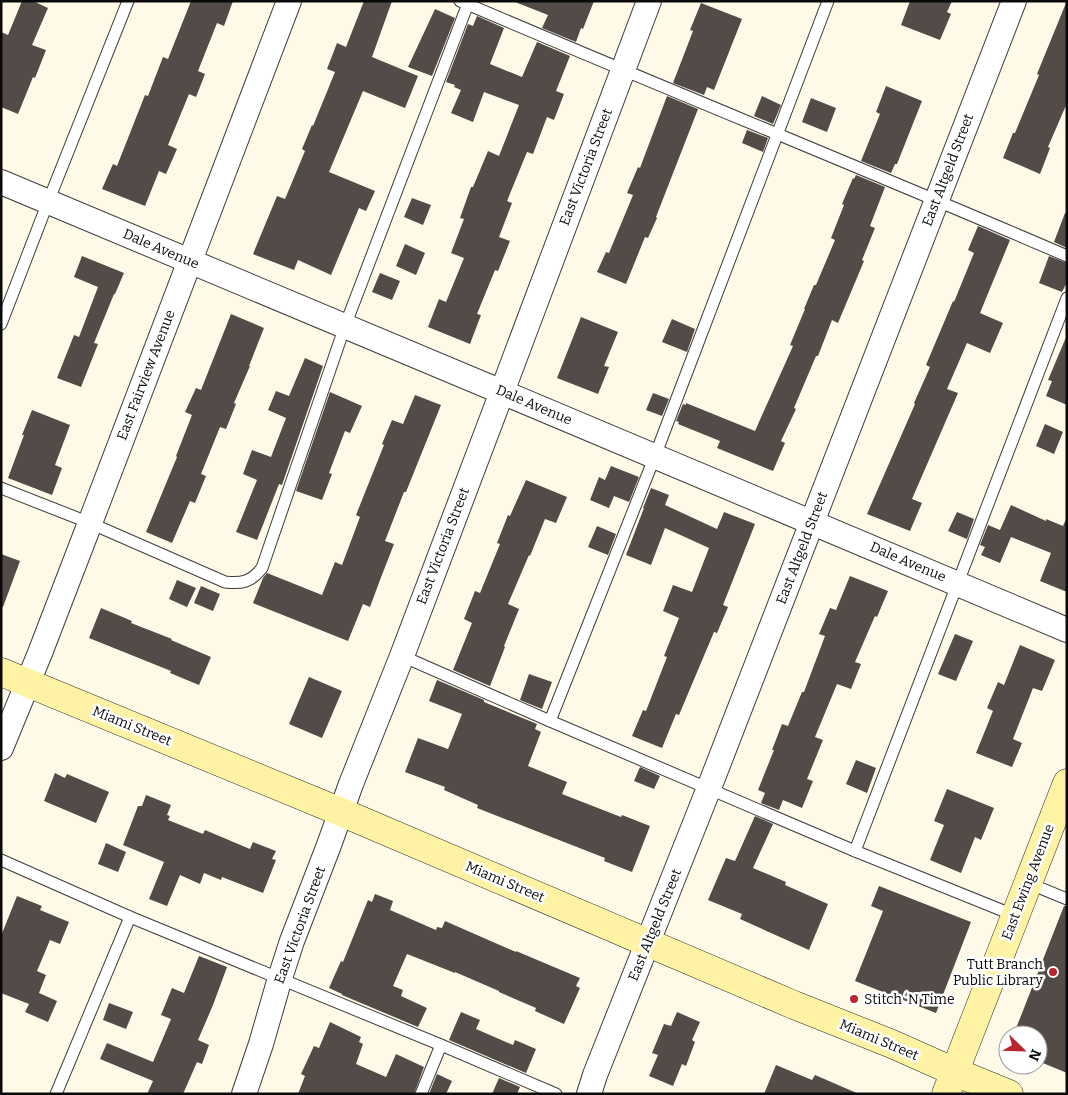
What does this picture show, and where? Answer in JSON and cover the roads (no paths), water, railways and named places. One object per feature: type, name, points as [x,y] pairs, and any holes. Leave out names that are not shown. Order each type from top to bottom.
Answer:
[{"type":"street","name":"East Fairview Avenue","points":[[1,748],[90,523],[289,1]]},
{"type":"street","name":"East Victoria Street","points":[[244,1094],[262,1044],[292,941],[650,1]]},
{"type":"street","name":"East Altgeld Street","points":[[589,1094],[710,788],[1014,1]]},
{"type":"street","name":"Dale Avenue","points":[[1,182],[1067,630]]},
{"type":"street","name":"Miami Street","points":[[1,672],[341,812],[794,1005],[892,1044],[951,1083],[1009,1094]]},
{"type":"street","name":"East Ewing Avenue","points":[[951,1083],[1067,783]]},
{"type":"lane","points":[[1,324],[128,1]]},
{"type":"lane","points":[[550,721],[655,456],[828,1]]},
{"type":"lane","points":[[1,488],[90,523],[225,582],[246,582],[257,574],[262,568],[345,326],[465,2],[1067,256]]},
{"type":"lane","points":[[855,851],[1067,298]]},
{"type":"lane","points":[[402,656],[855,851],[1016,916]]},
{"type":"lane","points":[[1,860],[130,917],[441,1044],[556,1094]]},
{"type":"lane","points":[[1028,883],[1067,899]]},
{"type":"lane","points":[[56,1094],[130,917]]},
{"type":"lane","points":[[421,1094],[441,1044]]},
{"type":"place","name":"Tutt Branch Public Library","points":[[1053,972]]},
{"type":"place","name":"Stitch ‘N Time","points":[[854,999]]}]
